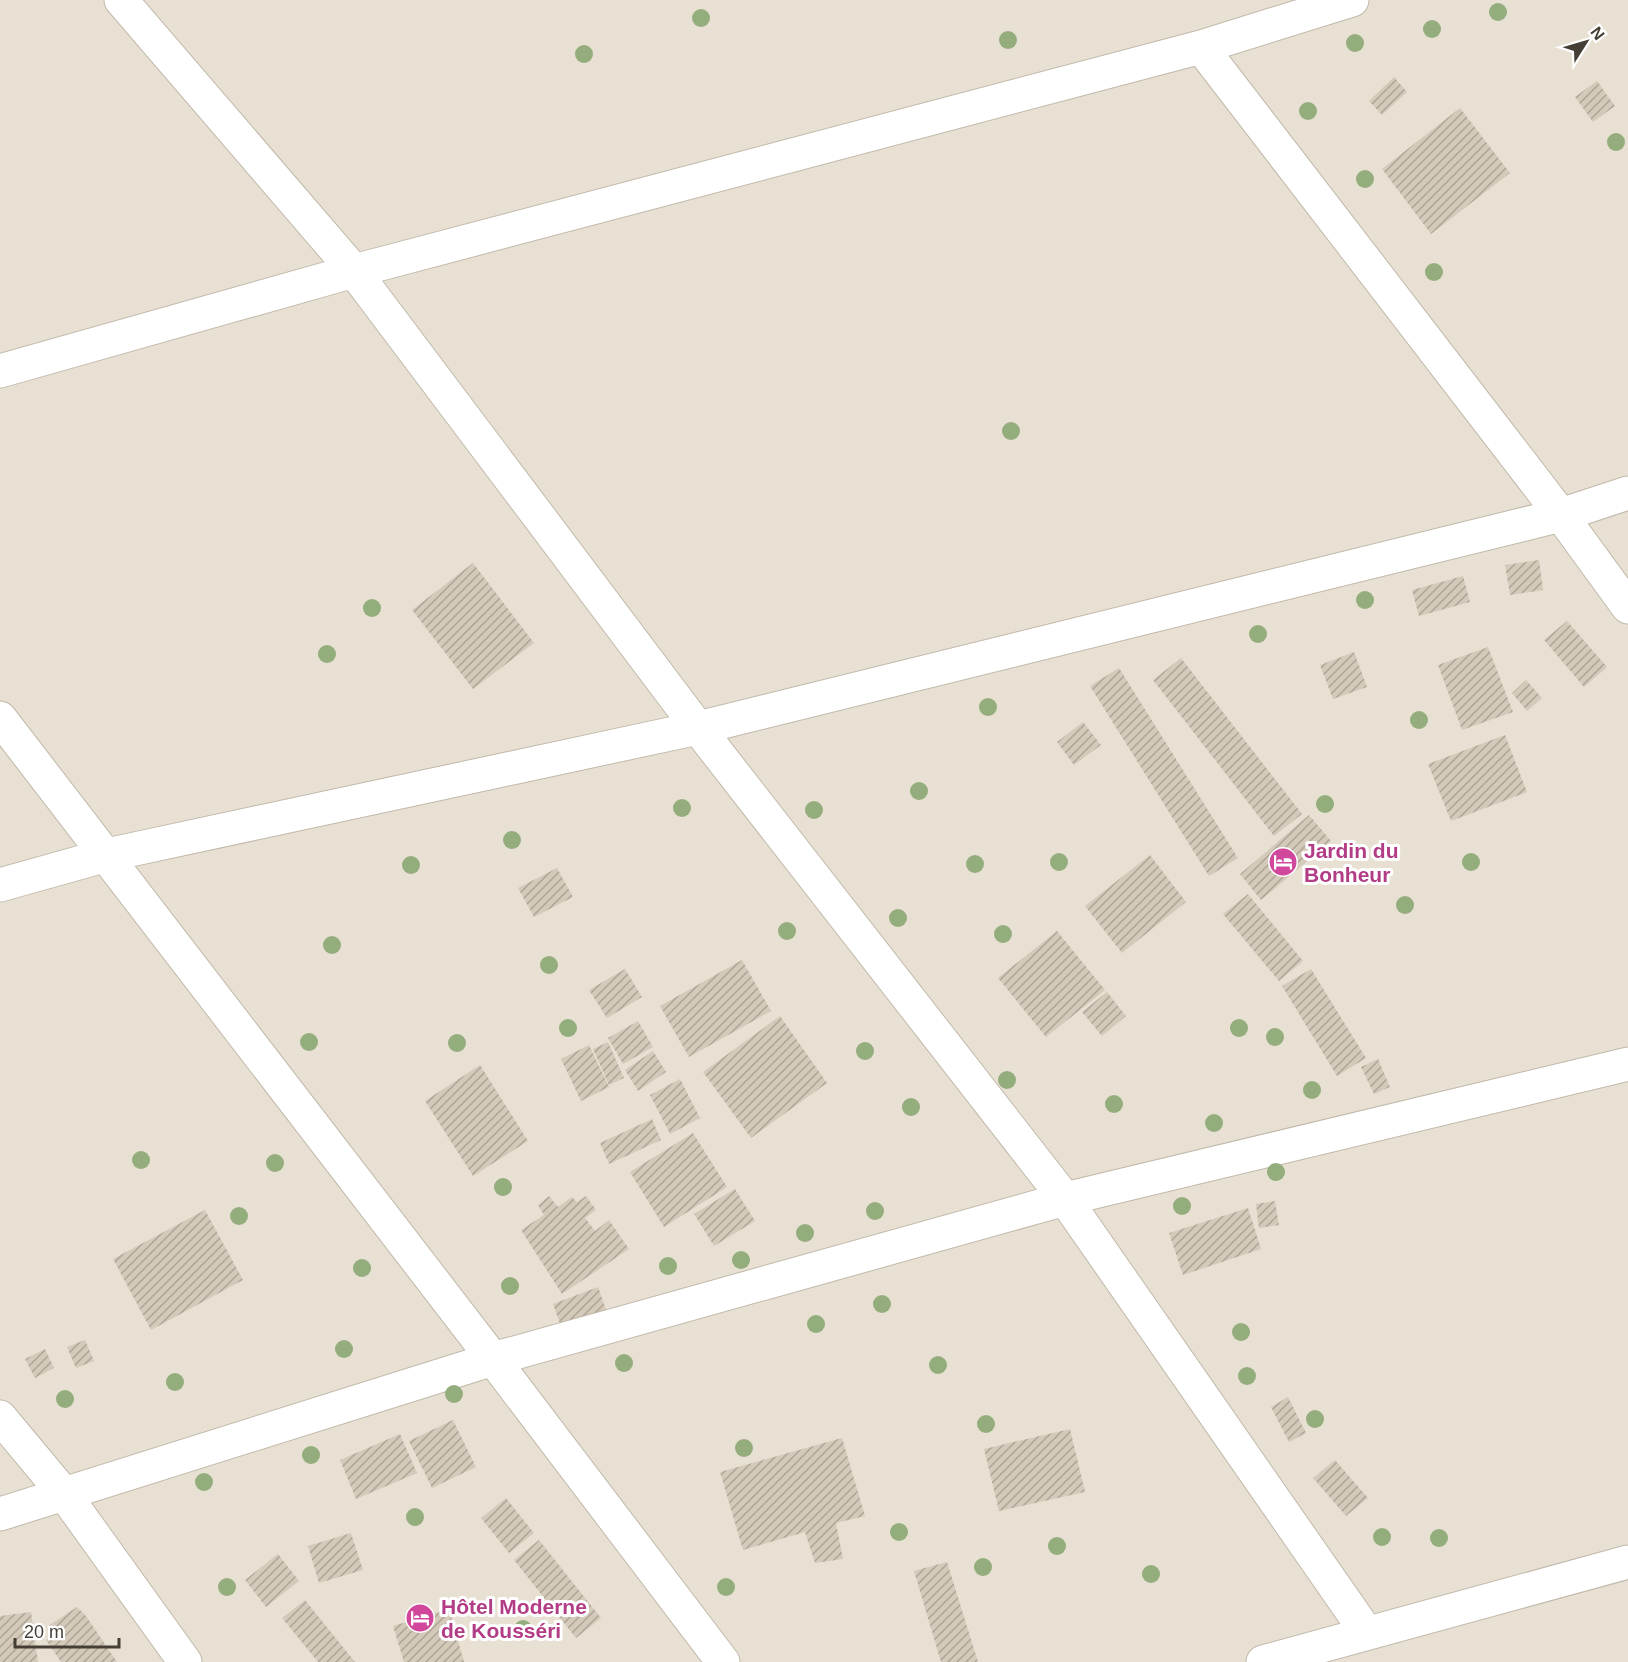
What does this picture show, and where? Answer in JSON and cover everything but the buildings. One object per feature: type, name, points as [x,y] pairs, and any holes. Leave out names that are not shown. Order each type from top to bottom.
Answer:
[{"type":"street","points":[[121,0],[354,271],[698,728],[1065,1199],[1367,1633]]},
{"type":"street","points":[[0,371],[354,271],[1201,47],[1352,0]]},
{"type":"street","points":[[1201,47],[1561,515],[1628,607]]},
{"type":"street","points":[[0,885],[107,855],[698,728],[1561,515],[1628,494]]},
{"type":"street","points":[[0,718],[723,1662]]},
{"type":"street","points":[[0,1514],[493,1359],[1065,1199],[1628,1064]]},
{"type":"street","points":[[0,1417],[65,1495],[185,1662]]},
{"type":"street","points":[[1263,1662],[1628,1562]]},
{"type":"shaded area","points":[[0,0],[1628,0],[1628,1662],[0,1662]]},
{"type":"place","name":"Jardin du Bonheur","points":[[1283,862]]},
{"type":"place","name":"Hôtel Moderne de Kousséri","points":[[420,1618]]}]
